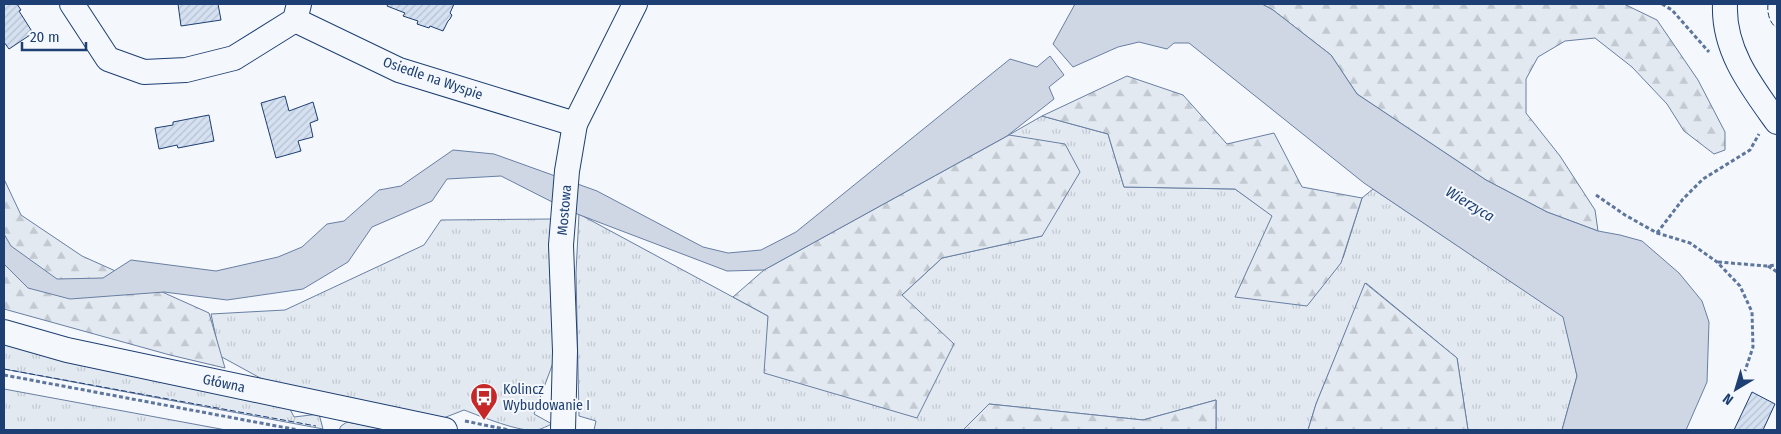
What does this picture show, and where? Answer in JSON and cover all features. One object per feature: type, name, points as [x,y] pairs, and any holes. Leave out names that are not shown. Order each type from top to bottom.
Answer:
[{"type":"street","name":"Osiedle na Wyspie","points":[[72,4],[108,59],[144,72],[186,70],[234,58],[297,12],[398,70],[575,124]]},
{"type":"street","name":"Mostowa","points":[[563,430],[565,351],[561,245],[567,171],[575,124],[635,4]]},
{"type":"street","points":[[1725,4],[1726,28],[1731,47],[1748,80],[1773,116]]},
{"type":"street","name":"Główna","points":[[4,332],[67,350],[453,425]]},
{"type":"path","points":[[1662,4],[1672,10],[1711,54]]},
{"type":"path","points":[[1657,233],[1683,199],[1703,180],[1728,162],[1750,150],[1773,116]]},
{"type":"path","points":[[1596,195],[1624,215],[1657,233],[1690,243],[1717,262],[1740,286],[1752,312],[1753,347],[1745,371]]},
{"type":"path","points":[[1717,262],[1777,265]]},
{"type":"path","points":[[1767,266],[1777,272]]},
{"type":"path","points":[[4,375],[298,430]]},
{"type":"path","points":[[453,425],[509,430]]},
{"type":"green space","points":[[1262,4],[1624,4],[1657,20],[1698,80],[1725,132],[1725,150],[1714,154],[1684,131],[1667,104],[1632,67],[1595,38],[1565,41],[1538,57],[1526,79],[1526,113],[1560,156],[1595,210],[1598,231],[1547,212],[1486,180],[1357,94],[1331,55],[1273,10]]},
{"type":"green space","points":[[1127,76],[1183,95],[1227,144],[1274,133],[1302,187],[1362,198],[1341,263],[1307,306],[1235,297],[1272,216],[1235,189],[1124,187],[1108,134],[1042,116]]},
{"type":"green space","points":[[1042,116],[1108,134],[1124,187],[1235,189],[1273,216],[1236,296],[1343,258],[1362,198],[1373,189],[1564,317],[1577,376],[1562,430],[1468,430],[1457,358],[1366,283],[1316,404],[1308,430],[1216,430],[1216,400],[1143,420],[989,404],[963,430],[594,430],[596,421],[579,416],[576,273],[579,214],[768,316],[902,295],[942,258],[1042,236],[1007,136]]},
{"type":"green space","points":[[1009,135],[1065,144],[1080,172],[1042,236],[942,258],[902,295],[954,344],[917,418],[764,373],[768,316],[733,297],[764,270]]},
{"type":"green space","points":[[4,179],[21,215],[82,256],[209,313],[225,368],[170,355],[4,309]]},
{"type":"green space","points":[[552,219],[555,285],[553,363],[534,414],[552,424],[543,428],[537,430],[521,429],[464,410],[441,419],[273,385],[220,356],[211,314],[285,310],[424,245],[441,220]]},
{"type":"green space","points":[[1365,283],[1457,358],[1468,430],[1308,430],[1316,404]]},
{"type":"green space","points":[[4,343],[166,383],[290,409],[294,417],[319,414],[323,429],[4,369]]},
{"type":"green space","points":[[4,389],[226,430],[4,430]]},
{"type":"green space","points":[[1216,400],[1216,430],[963,430],[989,404],[1143,420]]},
{"type":"green space","points":[[347,422],[390,430],[339,430]]},
{"type":"water","name":"Wierzyca","points":[[1075,4],[1262,4],[1273,10],[1331,55],[1357,94],[1486,180],[1547,212],[1598,231],[1642,241],[1679,273],[1702,301],[1709,322],[1707,382],[1686,430],[1562,430],[1577,376],[1563,317],[1364,183],[1189,43],[1174,43],[1167,49],[1139,42],[1118,47],[1073,67],[1053,44]]},
{"type":"water","points":[[1050,56],[1064,75],[1049,87],[1054,99],[1007,136],[764,270],[727,271],[572,212],[501,176],[447,179],[432,201],[372,227],[348,262],[303,289],[227,300],[164,292],[70,299],[28,288],[4,264],[4,234],[11,246],[57,279],[103,278],[131,260],[216,271],[278,257],[302,247],[327,224],[344,221],[379,190],[401,186],[453,150],[494,154],[597,191],[703,247],[728,253],[761,250],[796,232],[1010,59],[1037,67]]},
{"type":"building","points":[[4,4],[17,4],[21,10],[19,11],[33,33],[9,49],[4,42]]},
{"type":"building","points":[[178,4],[218,4],[221,20],[181,26]]},
{"type":"building","points":[[388,4],[454,4],[450,13],[452,15],[443,31],[417,24],[418,21],[403,16],[405,13],[387,6]]},
{"type":"building","points":[[285,96],[289,111],[313,102],[318,120],[310,123],[313,137],[298,141],[301,151],[276,158],[261,103]]},
{"type":"building","points":[[209,115],[214,141],[178,148],[177,145],[159,149],[155,128],[173,125],[173,122]]},
{"type":"building","points":[[1752,392],[1775,404],[1763,430],[1734,430]]},
{"type":"fence","points":[[1768,4],[1769,17],[1777,28]]},
{"type":"fence","points":[[4,369],[316,426]]},
{"type":"place","name":"Kolincz Wybudowanie I","points":[[484,421]]}]
